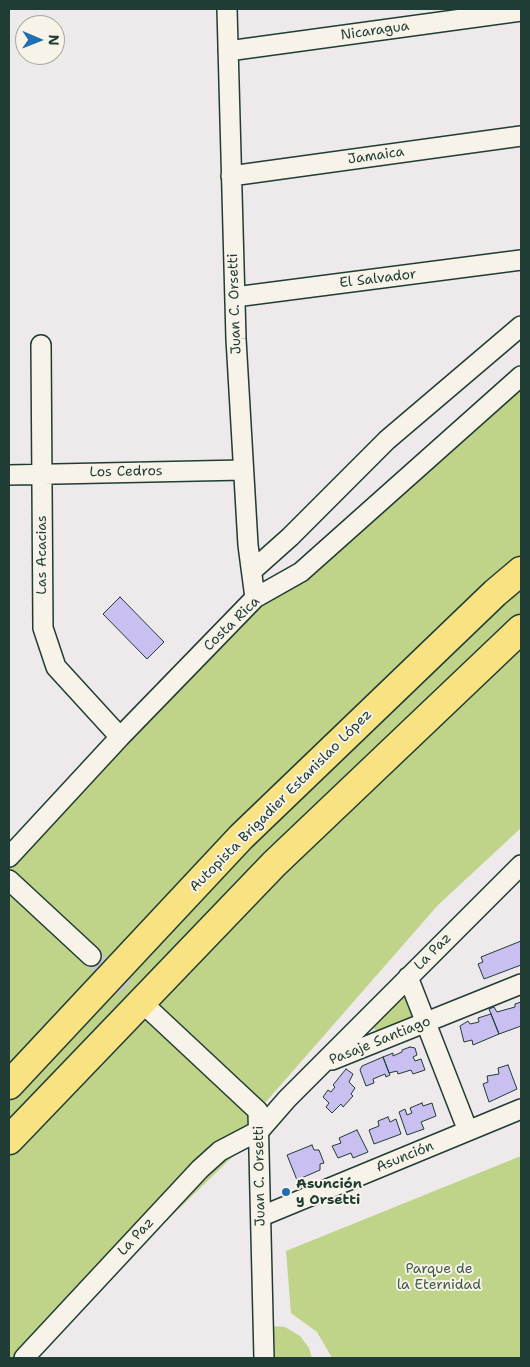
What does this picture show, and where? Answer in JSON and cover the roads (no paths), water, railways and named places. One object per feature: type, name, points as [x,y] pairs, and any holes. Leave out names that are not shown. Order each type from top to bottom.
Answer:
[{"type":"highway","name":"Autopista Brigadier Estanislao López","points":[[9,1084],[241,837],[488,600],[521,571]]},
{"type":"highway","points":[[9,1140],[274,864],[521,630]]},
{"type":"street","name":"Juan C. Orsetti","points":[[227,9],[235,297],[243,470],[248,545],[256,598]]},
{"type":"street","name":"Nicaragua","points":[[228,51],[521,12]]},
{"type":"street","name":"Jamaica","points":[[231,176],[521,136]]},
{"type":"street","name":"El Salvador","points":[[235,297],[521,260]]},
{"type":"street","points":[[253,570],[290,537],[387,440],[521,326]]},
{"type":"street","name":"Las Acacias","points":[[41,345],[43,628],[56,667],[120,737]]},
{"type":"street","name":"Costa Rica","points":[[9,857],[120,737],[256,598],[300,572],[521,376]]},
{"type":"street","name":"Los Cedros","points":[[9,475],[243,470]]},
{"type":"street","name":"La Paz","points":[[326,1062],[408,976],[521,865]]},
{"type":"street","points":[[9,880],[91,956]]},
{"type":"street","points":[[408,976],[468,1131]]},
{"type":"street","name":"Pasaje Santiago","points":[[260,1130],[287,1099],[326,1062],[521,984]]},
{"type":"street","name":"Juan C. Orsetti","points":[[151,1012],[258,1111],[260,1130],[264,1358]]},
{"type":"street","name":"Asunción","points":[[262,1216],[521,1109]]},
{"type":"street","name":"La Paz","points":[[24,1358],[200,1168],[220,1151],[260,1130]]},
{"type":"tunnel","points":[[91,956],[150,1011]]},
{"type":"place","name":"Asunción y Orsetti","points":[[286,1192]]},
{"type":"park label","name":"Parque de la Eternidad","points":[[439,1278]]}]
